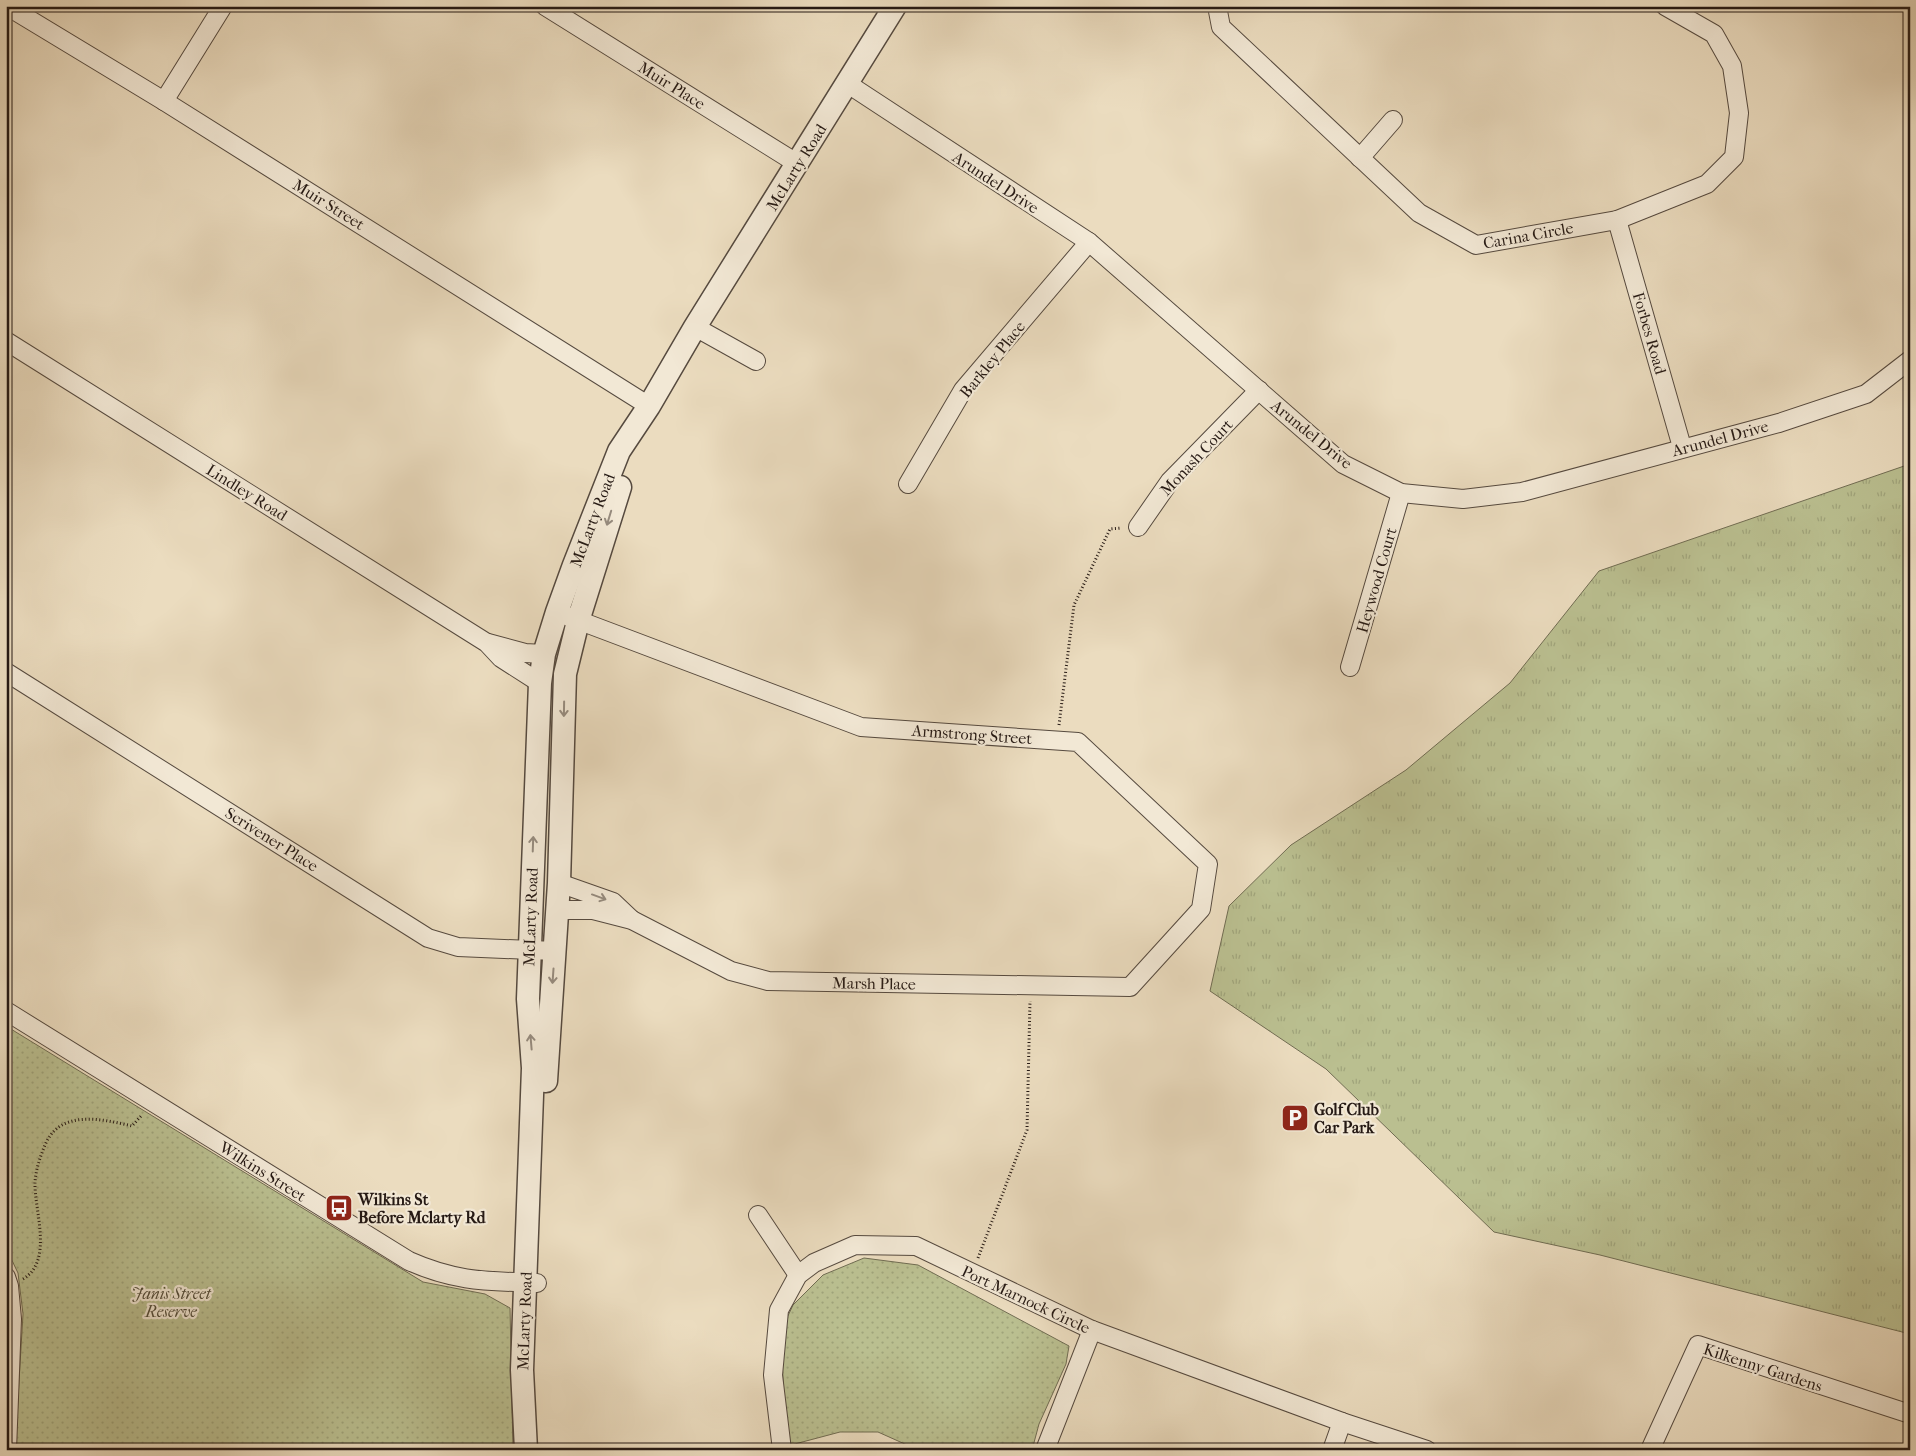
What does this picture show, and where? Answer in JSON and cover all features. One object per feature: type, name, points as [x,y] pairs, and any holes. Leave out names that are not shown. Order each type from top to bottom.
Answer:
[{"type":"street","name":"Muir Street","points":[[7,6],[164,100],[649,406]]},
{"type":"street","points":[[164,100],[222,6]]},
{"type":"street","name":"Muir Place","points":[[545,6],[798,164]]},
{"type":"street","name":"McLarty Road","points":[[538,1450],[535,1413],[532,1283],[533,1068],[528,1000],[542,668],[557,612],[574,564],[619,451],[649,406],[895,6]]},
{"type":"street","name":"Carina Circle","points":[[1217,6],[1221,27],[1419,214],[1476,245],[1617,220],[1707,184],[1734,157],[1739,113],[1732,66],[1714,34],[1665,6]]},
{"type":"street","name":"Arundel Drive","points":[[848,84],[1089,242],[1343,464],[1401,493],[1463,500],[1522,492],[1682,447],[1778,423],[1866,394],[1910,360]]},
{"type":"street","points":[[1360,158],[1393,120]]},
{"type":"street","name":"Forbes Road","points":[[1617,220],[1682,447]]},
{"type":"street","name":"Barkley Place","points":[[908,484],[963,390],[1089,242]]},
{"type":"street","points":[[696,327],[756,361]]},
{"type":"street","name":"Lindley Road","points":[[6,341],[488,643],[525,653],[542,668]]},
{"type":"street","name":"Monash Court","points":[[1138,527],[1170,481],[1259,390]]},
{"type":"street","name":"McLarty Road","points":[[526,1450],[522,1370],[532,1283],[555,951],[564,674],[578,621],[614,505],[649,406]]},
{"type":"street","name":"Heywood Court","points":[[1350,666],[1401,493]]},
{"type":"street","name":"Armstrong Street","points":[[557,612],[861,726],[1078,742],[1208,864],[1201,909],[1130,988]]},
{"type":"street","name":"Lindley Road","points":[[488,643],[501,658],[542,668]]},
{"type":"street","points":[[542,668],[564,674]]},
{"type":"street","name":"Scrivener Place","points":[[6,672],[428,938],[458,946],[555,951]]},
{"type":"street","points":[[531,894],[558,896]]},
{"type":"street","name":"Marsh Place","points":[[558,896],[613,902],[632,920]]},
{"type":"street","name":"Marsh Place","points":[[558,896],[593,910],[632,920],[731,971],[768,981],[1130,988]]},
{"type":"street","name":"Wilkins Street","points":[[6,1010],[408,1261],[436,1272],[462,1279],[532,1283]]},
{"type":"street","points":[[758,1215],[798,1275]]},
{"type":"street","name":"Port Marnock Circle","points":[[782,1450],[773,1375],[779,1310],[798,1275],[814,1263],[855,1246],[916,1246],[1092,1330],[1342,1422],[1427,1450]]},
{"type":"street","points":[[7,1450],[12,1319],[8,1282]]},
{"type":"street","points":[[1045,1450],[1092,1330]]},
{"type":"street","name":"Kilkenny Gardens","points":[[1650,1450],[1698,1345],[1910,1414]]},
{"type":"street","points":[[1332,1450],[1342,1422]]},
{"type":"path","points":[[1056,740],[1074,605],[1110,530],[1138,527]]},
{"type":"path","points":[[972,1273],[1027,1130],[1030,986]]},
{"type":"path","points":[[8,1282],[31,1274],[40,1254],[35,1183],[39,1158],[47,1139],[60,1125],[82,1118],[132,1126],[151,1101]]},
{"type":"green space","points":[[1910,464],[1910,1334],[1600,1255],[1494,1232],[1326,1069],[1210,991],[1229,906],[1291,845],[1406,770],[1510,683],[1599,571]]},
{"type":"green space","name":"Janis Street Reserve","points":[[6,1026],[423,1282],[485,1294],[510,1308],[513,1450],[15,1450],[23,1314],[18,1273],[6,1248]]},
{"type":"green space","points":[[864,1258],[918,1265],[1069,1346],[1066,1364],[1039,1424],[1032,1450],[908,1450],[907,1445],[878,1432],[840,1432],[791,1445],[785,1431],[781,1331],[793,1305],[823,1275]]},
{"type":"place","name":"Golf Club Car Park","points":[[1295,1118]]},
{"type":"place","name":"Wilkins St Before Mclarty Rd","points":[[339,1208]]}]
